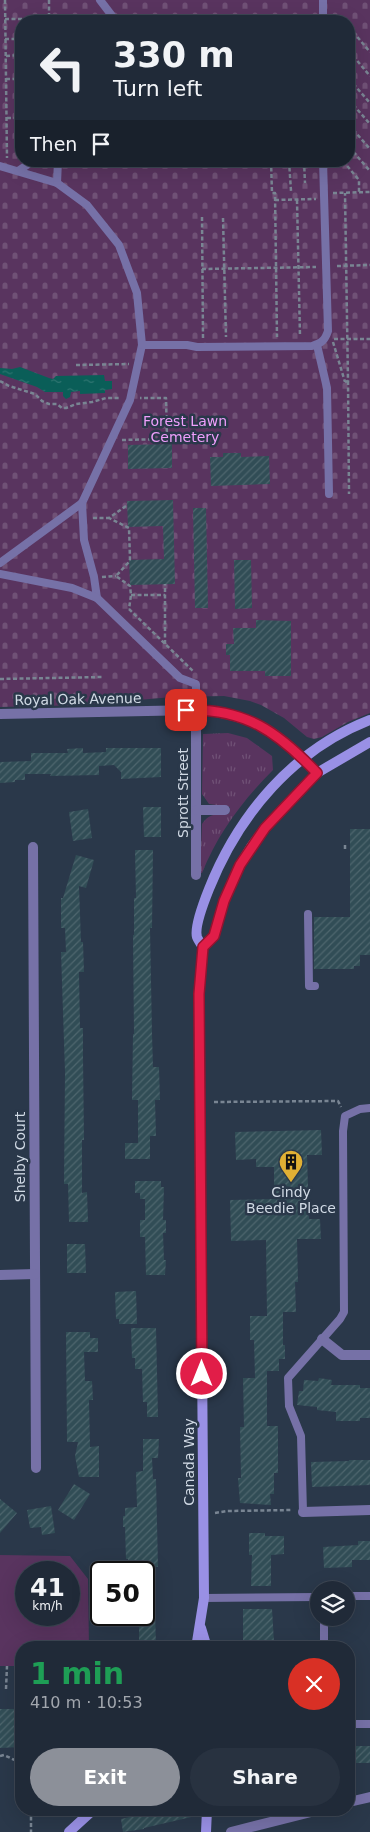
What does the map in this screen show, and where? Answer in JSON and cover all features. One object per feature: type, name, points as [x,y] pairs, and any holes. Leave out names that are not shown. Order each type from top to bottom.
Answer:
[{"type":"main road","name":"Canada Way","points":[[197,1641],[204,1598],[199,994],[203,947],[197,935],[202,907],[217,869],[236,834],[263,797],[303,758],[346,731],[370,720]]},
{"type":"main road","name":"Canada Way","points":[[203,947],[214,936],[224,901],[240,865],[265,828],[317,773],[370,742]]},
{"type":"main road","points":[[200,1624],[205,1641]]},
{"type":"main road","points":[[69,1832],[86,1816]]},
{"type":"main road","points":[[206,1832],[207,1816]]},
{"type":"street","name":"Royal Oak Avenue","points":[[0,714],[196,710],[223,713],[242,717],[281,738],[317,773]]},
{"type":"street","name":"Sprott Street","points":[[196,710],[196,876]]},
{"type":"street","points":[[197,810],[225,810]]},
{"type":"street","name":"Shelby Court","points":[[33,847],[36,1468]]},
{"type":"street","points":[[0,1275],[35,1274]]},
{"type":"street","points":[[322,1339],[342,1355],[370,1355]]},
{"type":"street","points":[[303,1512],[370,1510]]},
{"type":"street","points":[[355,1801],[370,1797]]},
{"type":"street","points":[[231,1832],[295,1816]]},
{"type":"lane","points":[[322,15],[323,0]]},
{"type":"lane","points":[[102,1],[112,15]]},
{"type":"lane","points":[[18,172],[25,167]]},
{"type":"lane","points":[[57,182],[58,167]]},
{"type":"lane","points":[[142,345],[187,344],[204,347],[300,346],[317,345],[325,339],[328,330],[323,167]]},
{"type":"lane","points":[[0,563],[82,503],[131,398],[142,345],[137,293],[119,245],[87,205],[57,182],[4,168]]},
{"type":"lane","points":[[317,345],[327,388],[329,494]]},
{"type":"lane","points":[[82,503],[84,540],[94,577],[97,598]]},
{"type":"lane","points":[[0,574],[72,588],[97,598],[180,678],[196,684],[196,710]]},
{"type":"lane","points":[[308,914],[309,986],[315,986]]},
{"type":"lane","points":[[303,1512],[301,1436],[289,1406],[288,1378],[344,1312],[344,1116],[360,1109],[370,1108]]},
{"type":"lane","points":[[204,1598],[310,1596]]},
{"type":"lane","points":[[355,1596],[370,1596]]},
{"type":"lane","points":[[324,1626],[324,1641]]},
{"type":"lane","points":[[355,1724],[370,1724]]},
{"type":"path","points":[[4,168],[7,118],[5,0]]},
{"type":"path","points":[[49,0],[49,15]]},
{"type":"path","points":[[5,19],[15,19]]},
{"type":"path","points":[[355,34],[370,52]]},
{"type":"path","points":[[5,39],[15,39]]},
{"type":"path","points":[[6,56],[15,55]]},
{"type":"path","points":[[355,58],[370,76]]},
{"type":"path","points":[[6,80],[15,79]]},
{"type":"path","points":[[355,86],[370,103]]},
{"type":"path","points":[[355,107],[370,124]]},
{"type":"path","points":[[7,118],[15,118]]},
{"type":"path","points":[[355,132],[370,149]]},
{"type":"path","points":[[355,154],[370,171]]},
{"type":"path","points":[[271,167],[272,193],[275,194],[277,346]]},
{"type":"path","points":[[289,167],[291,191]]},
{"type":"path","points":[[304,167],[305,183]]},
{"type":"path","points":[[347,167],[359,180],[359,192]]},
{"type":"path","points":[[338,193],[370,192]]},
{"type":"path","points":[[345,193],[349,494]]},
{"type":"path","points":[[275,200],[310,200]]},
{"type":"path","points":[[297,200],[300,346]]},
{"type":"path","points":[[202,217],[204,347]]},
{"type":"path","points":[[223,218],[226,347]]},
{"type":"path","points":[[334,266],[370,266]]},
{"type":"path","points":[[202,269],[311,267]]},
{"type":"path","points":[[348,382],[345,382],[334,339],[370,339]]},
{"type":"path","points":[[76,365],[138,363]]},
{"type":"path","points":[[0,381],[8,386],[34,394],[49,404],[57,404],[62,408],[106,398],[166,398],[167,439],[113,440]]},
{"type":"path","points":[[109,518],[126,506]]},
{"type":"path","points":[[83,518],[109,518],[129,528],[130,559],[116,576],[129,584],[131,595],[129,609],[118,618]]},
{"type":"path","points":[[165,584],[165,644]]},
{"type":"path","points":[[131,595],[165,594]]},
{"type":"path","points":[[129,609],[198,676]]},
{"type":"path","points":[[0,679],[102,677]]},
{"type":"path","points":[[345,844],[345,849]]},
{"type":"path","points":[[214,1102],[338,1101],[344,1116]]},
{"type":"path","points":[[203,1514],[227,1511],[286,1509],[303,1512]]},
{"type":"path","points":[[6,1689],[7,1666]]},
{"type":"path","points":[[0,1756],[4,1755],[15,1760]]},
{"type":"path","points":[[31,1816],[31,1832]]},
{"type":"green space","name":"Forest Lawn Cemetery","points":[[0,0],[370,0],[370,713],[348,722],[322,737],[314,739],[307,737],[284,718],[261,705],[224,696],[172,697],[82,705],[0,707]]},
{"type":"green space","points":[[228,733],[247,738],[272,756],[273,770],[232,818],[208,858],[202,873],[200,873],[202,824],[210,816],[229,814],[230,807],[209,804],[202,794],[203,734]]},
{"type":"green space","points":[[0,1555],[70,1556],[74,1561],[15,1561],[15,1626],[80,1626],[80,1569],[88,1579],[89,1641],[15,1641],[15,1666],[0,1666]]},
{"type":"water","points":[[20,367],[53,379],[56,376],[104,375],[105,381],[112,381],[112,389],[105,390],[105,393],[80,394],[80,391],[71,392],[70,397],[66,399],[63,396],[63,392],[45,392],[37,387],[0,374],[0,368],[12,369]]},
{"type":"building","points":[[172,444],[172,468],[128,469],[128,445]]},
{"type":"building","points":[[223,453],[241,453],[241,457],[269,456],[270,484],[211,486],[210,457],[223,457]]},
{"type":"building","points":[[173,500],[175,584],[130,585],[129,560],[164,559],[163,526],[128,527],[127,501]]},
{"type":"building","points":[[193,508],[206,508],[208,608],[195,608]]},
{"type":"building","points":[[234,560],[251,560],[252,608],[235,609]]},
{"type":"building","points":[[256,620],[291,621],[291,676],[265,676],[265,671],[230,671],[230,655],[226,655],[226,644],[234,644],[233,628],[256,628]]},
{"type":"building","points":[[83,748],[83,753],[106,752],[106,748],[161,748],[161,777],[121,779],[121,772],[114,765],[99,766],[99,775],[50,776],[51,774],[25,774],[25,780],[0,783],[0,762],[31,761],[31,753],[68,753],[67,749]]},
{"type":"building","points":[[143,807],[161,807],[161,837],[144,837]]},
{"type":"building","points":[[88,809],[92,838],[73,841],[69,812]]},
{"type":"building","points":[[350,829],[370,829],[370,955],[360,955],[360,966],[354,966],[354,969],[314,969],[314,917],[350,917]]},
{"type":"building","points":[[135,850],[153,850],[152,928],[150,928],[152,1034],[153,1067],[159,1067],[160,1100],[155,1100],[156,1136],[150,1136],[150,1159],[125,1159],[125,1143],[138,1143],[138,1100],[132,1100],[134,1034],[133,935],[134,898],[136,898]]},
{"type":"building","points":[[76,855],[94,860],[86,888],[79,886],[84,972],[79,972],[80,1028],[83,1028],[84,1140],[82,1140],[82,1193],[87,1192],[88,1222],[69,1222],[68,1184],[64,1184],[65,1072],[61,952],[66,952],[65,928],[61,928],[61,898],[63,898]]},
{"type":"building","points":[[321,1130],[322,1155],[307,1155],[309,1219],[320,1219],[321,1239],[297,1239],[298,1282],[295,1282],[296,1312],[283,1312],[285,1359],[279,1359],[279,1371],[267,1371],[267,1426],[278,1426],[278,1473],[274,1473],[274,1494],[270,1494],[271,1505],[240,1503],[238,1478],[241,1478],[240,1427],[244,1427],[243,1378],[255,1378],[254,1340],[250,1340],[250,1316],[267,1316],[266,1240],[231,1241],[230,1200],[274,1199],[274,1167],[256,1167],[256,1159],[236,1160],[235,1132]]},
{"type":"building","points":[[135,1181],[161,1181],[161,1187],[164,1187],[163,1220],[166,1220],[166,1233],[163,1233],[164,1260],[166,1260],[165,1275],[146,1275],[145,1237],[140,1237],[140,1220],[145,1220],[145,1199],[140,1199],[140,1193],[135,1193]]},
{"type":"building","points":[[67,1244],[85,1244],[86,1273],[67,1273]]},
{"type":"building","points":[[136,1291],[137,1324],[119,1324],[119,1319],[116,1319],[115,1292]]},
{"type":"building","points":[[131,1328],[156,1328],[158,1417],[147,1417],[147,1402],[143,1402],[142,1369],[135,1369],[135,1358],[132,1358]]},
{"type":"building","points":[[66,1332],[90,1332],[90,1338],[98,1338],[98,1352],[84,1352],[85,1381],[92,1381],[93,1400],[89,1400],[90,1447],[99,1446],[99,1477],[79,1477],[75,1456],[78,1442],[67,1442]]},
{"type":"building","points":[[319,1378],[332,1380],[331,1385],[360,1385],[360,1388],[370,1388],[370,1418],[360,1418],[360,1421],[336,1421],[336,1412],[317,1410],[317,1407],[297,1405],[299,1391],[303,1391],[304,1380],[318,1381]]},
{"type":"building","points":[[143,1439],[159,1439],[158,1458],[152,1458],[153,1479],[156,1479],[158,1567],[155,1567],[155,1561],[128,1561],[126,1559],[123,1516],[125,1516],[125,1508],[137,1507],[136,1472],[143,1471]]},
{"type":"building","points":[[370,1460],[370,1485],[312,1487],[311,1462]]},
{"type":"building","points":[[74,1484],[90,1494],[74,1520],[58,1510]]},
{"type":"building","points":[[0,1499],[17,1513],[0,1533]]},
{"type":"building","points":[[51,1506],[55,1533],[42,1535],[41,1527],[30,1528],[27,1510]]},
{"type":"building","points":[[249,1533],[265,1533],[265,1536],[284,1536],[284,1554],[271,1555],[271,1586],[251,1586],[252,1555],[249,1555]]},
{"type":"building","points":[[358,1541],[370,1541],[370,1560],[352,1560],[352,1567],[324,1568],[323,1547],[358,1545]]},
{"type":"building","points":[[155,1608],[156,1641],[139,1641],[139,1626],[155,1626]]},
{"type":"building","points":[[243,1609],[272,1609],[274,1641],[243,1641]]},
{"type":"building","points":[[0,1709],[15,1709],[15,1747],[0,1748]]},
{"type":"building","points":[[355,1746],[370,1746],[370,1763],[355,1763]]},
{"type":"building","points":[[134,1816],[196,1816],[144,1829],[123,1832],[121,1819]]},
{"type":"place","name":"Cindy Beedie Place","points":[[291,1183]]},
{"type":"route","points":[[186,710],[206,710],[242,717],[281,738],[317,773],[265,828],[240,865],[224,901],[214,936],[203,947],[199,994],[202,1374]]}]
